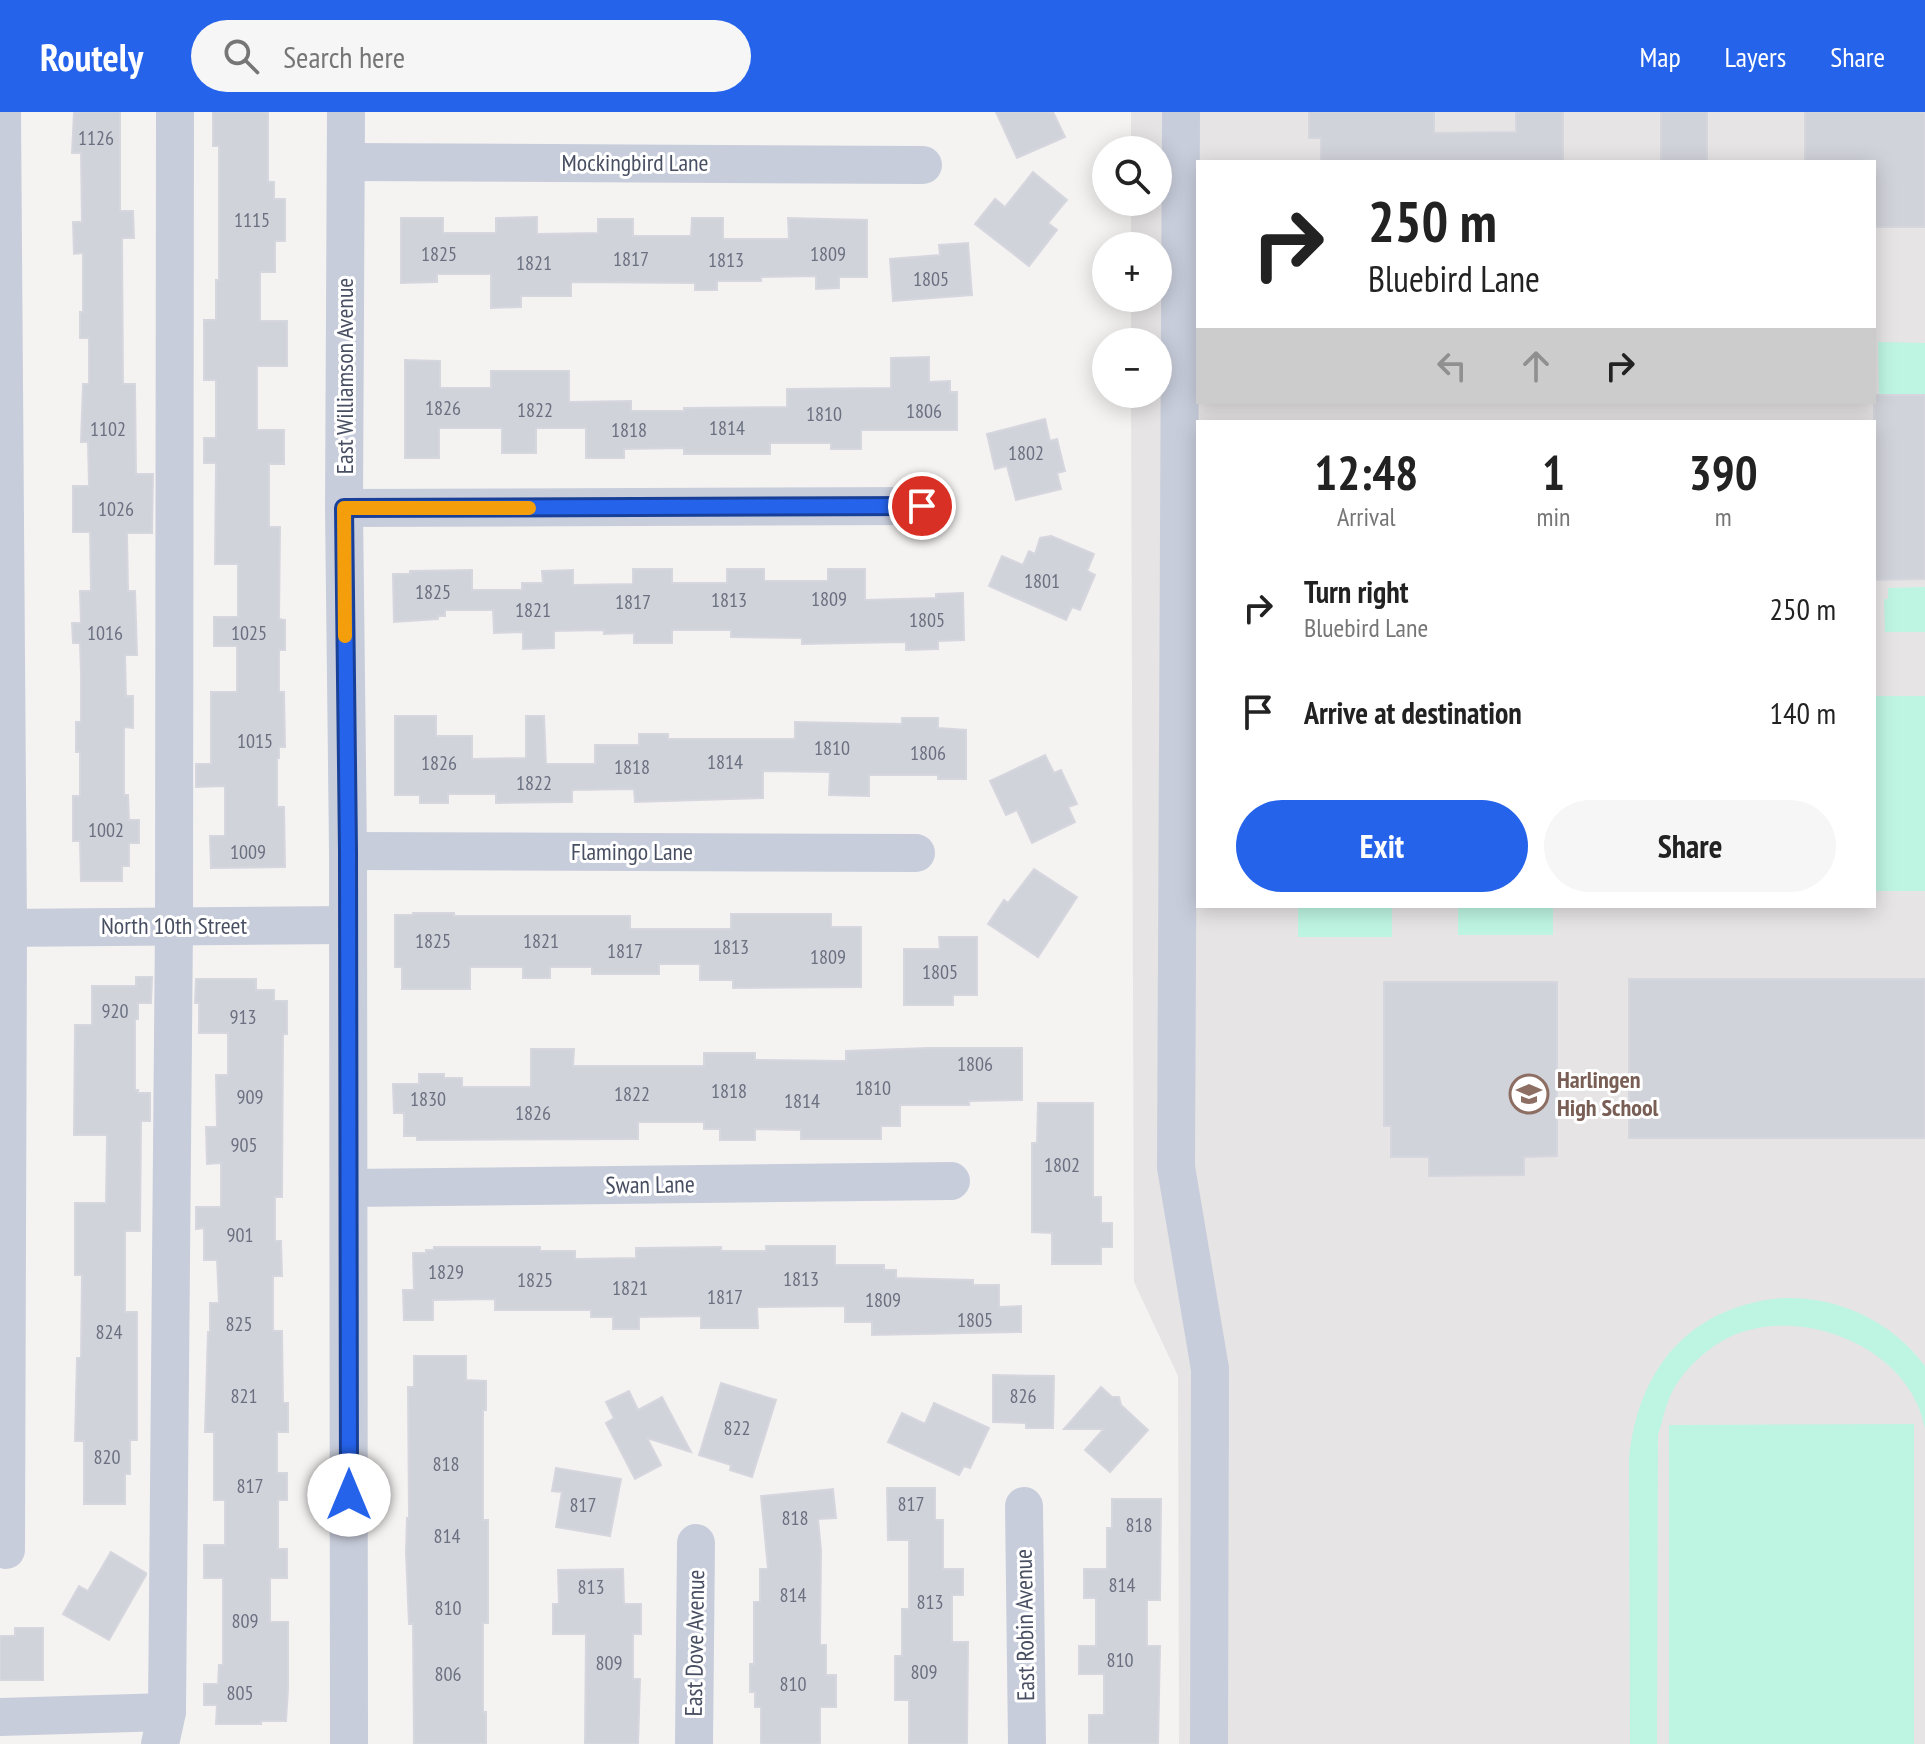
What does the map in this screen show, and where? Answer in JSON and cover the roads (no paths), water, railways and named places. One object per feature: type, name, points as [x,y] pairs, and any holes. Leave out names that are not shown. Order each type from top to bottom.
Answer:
[{"type":"street","points":[[2,112],[6,1550]]},
{"type":"street","points":[[0,1717],[164,1728],[174,925],[175,112]]},
{"type":"street","name":"East Williamson Avenue","points":[[346,112],[344,508],[348,851],[349,1744]]},
{"type":"street","points":[[1181,112],[1176,1167],[1210,1369],[1209,1744]]},
{"type":"street","name":"Mockingbird Lane","points":[[346,162],[923,165]]},
{"type":"street","points":[[344,508],[922,506]]},
{"type":"street","name":"Flamingo Lane","points":[[348,851],[916,853]]},
{"type":"street","name":"North 10th Street","points":[[4,928],[347,925]]},
{"type":"street","name":"Swan Lane","points":[[349,1188],[951,1181]]},
{"type":"street","name":"East Robin Avenue","points":[[1024,1506],[1027,1744]]},
{"type":"street","name":"East Dove Avenue","points":[[694,1744],[696,1543]]},
{"type":"place","name":"Harlingen High School","points":[[1529,1094]]}]
